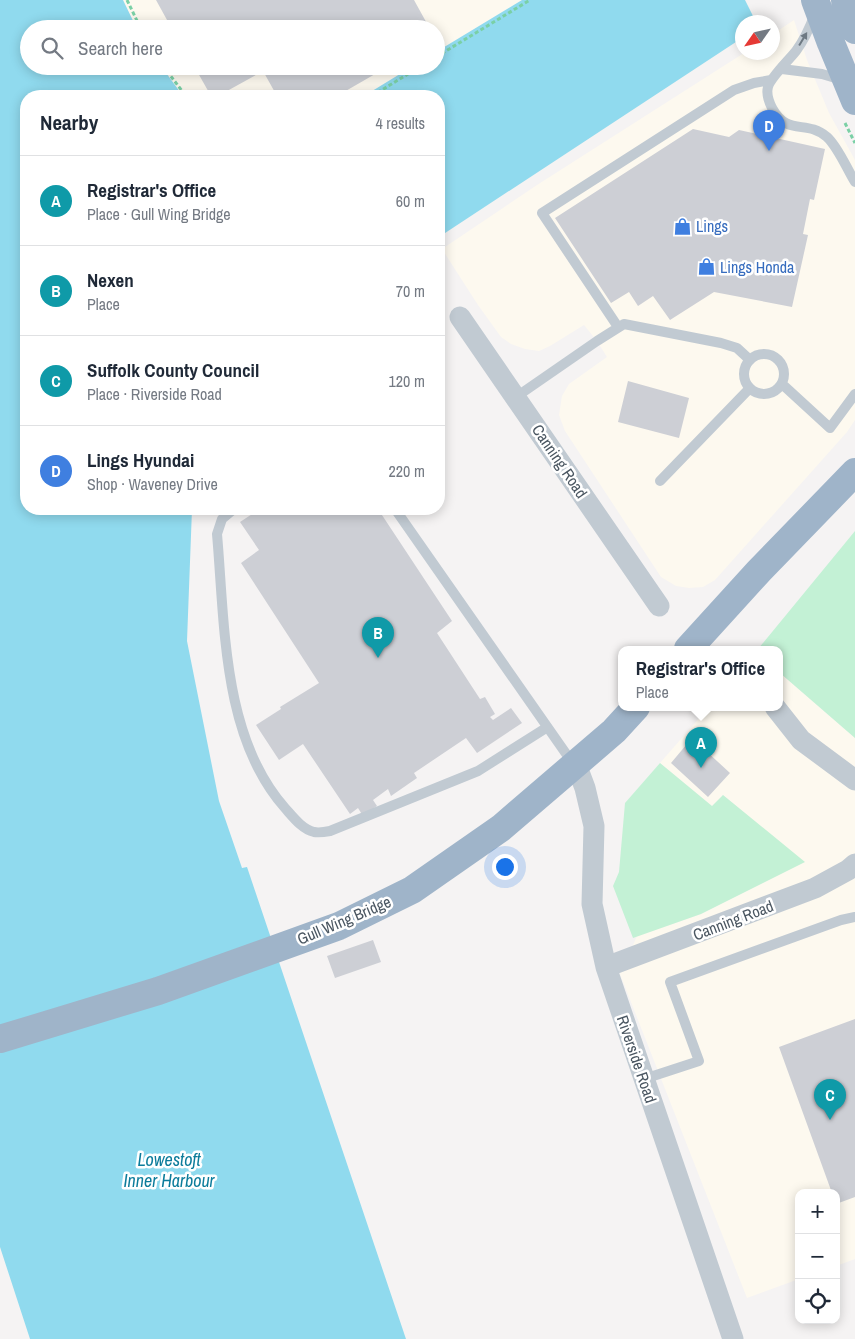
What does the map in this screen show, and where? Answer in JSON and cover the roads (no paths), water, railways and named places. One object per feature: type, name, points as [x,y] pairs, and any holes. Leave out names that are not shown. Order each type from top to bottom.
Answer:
[{"type":"highway","points":[[845,0],[855,30]]},
{"type":"highway","points":[[816,3],[851,92]]},
{"type":"highway","points":[[691,646],[855,472]]},
{"type":"highway","name":"Gull Wing Bridge","points":[[0,1039],[158,991],[339,926],[412,890],[501,828],[614,731],[632,711]]},
{"type":"street","name":"Canning Road","points":[[460,317],[659,606]]},
{"type":"street","points":[[778,711],[801,740],[855,780]]},
{"type":"street","name":"Riverside Road","points":[[579,772],[594,826],[592,904],[606,967],[733,1339]]},
{"type":"street","name":"Canning Road","points":[[606,967],[815,888],[848,870],[855,864]]},
{"type":"lane","points":[[816,3],[807,35],[782,69],[771,80],[767,88],[768,101],[776,115],[785,125],[810,128],[827,137],[855,182]]},
{"type":"lane","points":[[782,69],[838,78],[851,92]]},
{"type":"lane","points":[[618,327],[542,213],[734,90],[754,82],[771,80]]},
{"type":"lane","points":[[516,397],[624,324],[721,343],[737,348],[750,360]]},
{"type":"lane","points":[[765,353],[779,360],[785,372],[782,384],[778,389],[765,394],[758,393],[750,388],[744,376],[745,369],[750,360],[758,354],[765,353]]},
{"type":"lane","points":[[782,384],[830,428],[855,394]]},
{"type":"lane","points":[[660,480],[750,388]]},
{"type":"lane","points":[[227,515],[222,519],[217,534],[227,651],[236,708],[251,754],[273,794],[298,823],[315,832],[330,832],[478,771],[546,728]]},
{"type":"lane","points":[[398,515],[546,728],[579,772]]},
{"type":"lane","points":[[644,1079],[699,1061],[670,982],[841,920],[855,917]]},
{"type":"water","name":"Lowestoft Inner Harbour","points":[[0,0],[123,0],[133,20],[20,20],[20,75],[168,75],[179,90],[20,90],[20,515],[192,515],[187,641],[219,801],[242,868],[247,867],[406,1339],[30,1339],[0,1247]]},
{"type":"water","points":[[522,0],[745,0],[752,15],[735,15],[735,43],[445,233],[445,90],[374,90],[398,75],[445,75],[445,47]]},
{"type":"place","name":"Lings Hyundai","points":[[769,151]]},
{"type":"place","name":"Lings","points":[[682,226]]},
{"type":"place","name":"Lings Honda","points":[[706,267]]},
{"type":"place","name":"Nexen","points":[[378,658]]},
{"type":"place","name":"Registrar's Office","points":[[701,768]]},
{"type":"place","name":"Suffolk County Council","points":[[830,1120]]}]
